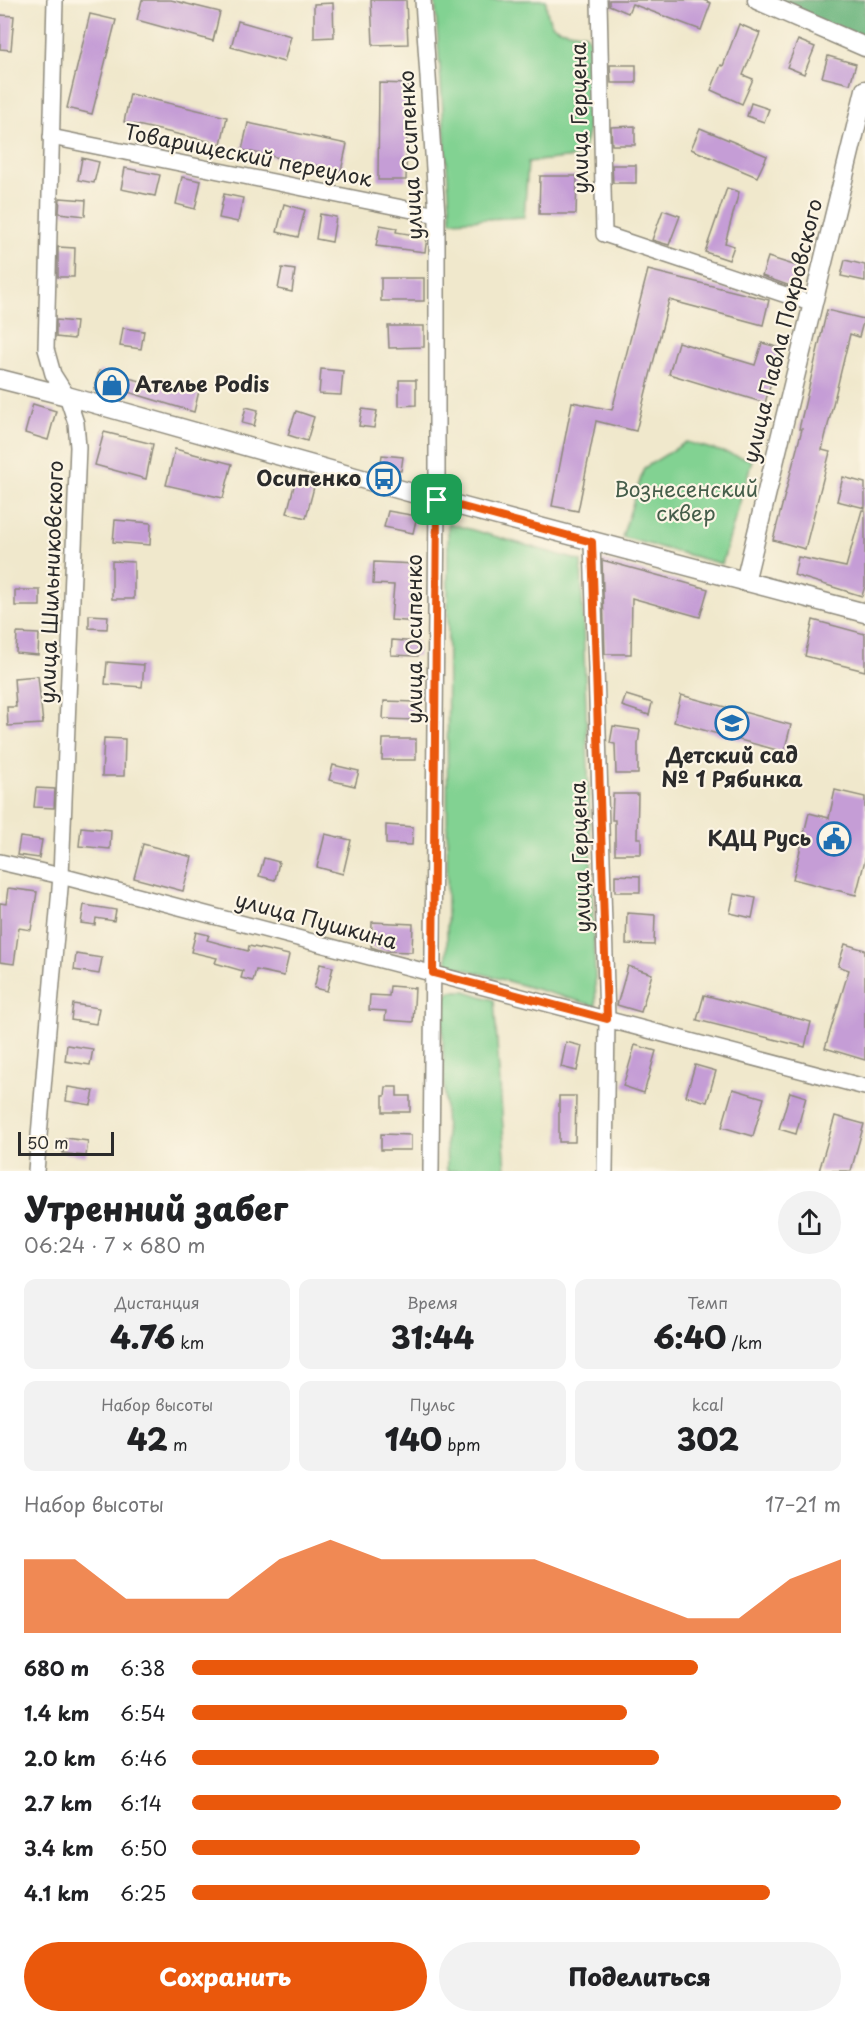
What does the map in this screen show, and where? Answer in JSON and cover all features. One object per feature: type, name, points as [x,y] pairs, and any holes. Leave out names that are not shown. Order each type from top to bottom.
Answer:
[{"type":"street","name":"улица Шильниковского","points":[[36,1171],[61,876],[78,447],[76,423],[67,396],[53,374],[46,349],[55,0]]},
{"type":"street","name":"улица Осипенко","points":[[423,0],[437,215],[431,1171]]},
{"type":"street","name":"улица Герцена","points":[[599,0],[604,234],[813,304]]},
{"type":"street","points":[[757,0],[865,47]]},
{"type":"street","name":"улица Павла Покровского","points":[[745,582],[865,90]]},
{"type":"street","name":"Товарищеский переулок","points":[[51,137],[437,215]]},
{"type":"street","points":[[0,379],[437,500],[865,614]]},
{"type":"street","name":"улица Герцена","points":[[592,542],[607,1019],[605,1171]]},
{"type":"street","name":"улица Пушкина","points":[[0,862],[61,876],[865,1087]]},
{"type":"green space","points":[[435,0],[546,0],[552,24],[561,29],[586,34],[590,41],[588,132],[584,148],[576,157],[528,162],[524,217],[451,221]]},
{"type":"green space","points":[[757,0],[865,0],[865,47]]},
{"type":"green space","name":"Вознесенский сквер","points":[[686,442],[752,460],[722,564],[622,537],[644,468]]},
{"type":"green space","points":[[448,523],[581,561],[596,1006],[447,964]]},
{"type":"green space","points":[[451,991],[465,991],[494,1000],[506,1171],[447,1171],[442,1010],[443,999]]},
{"type":"building","points":[[142,0],[171,0],[220,12],[213,41],[137,20]]},
{"type":"building","points":[[371,0],[406,0],[408,44],[373,45]]},
{"type":"building","points":[[609,0],[703,0],[711,3],[701,30],[632,4],[628,13],[609,5]]},
{"type":"building","points":[[333,3],[334,37],[314,38],[314,4]]},
{"type":"building","points":[[90,14],[116,20],[92,114],[67,108]]},
{"type":"building","points":[[0,15],[14,16],[11,50],[0,49]]},
{"type":"building","points":[[238,21],[291,36],[284,62],[231,47]]},
{"type":"building","points":[[739,24],[760,33],[743,75],[753,79],[742,104],[711,90]]},
{"type":"building","points":[[798,40],[815,47],[804,74],[787,67]]},
{"type":"building","points":[[828,56],[856,64],[850,84],[822,77]]},
{"type":"building","points":[[610,65],[636,65],[636,83],[611,83]]},
{"type":"building","points":[[379,83],[408,84],[406,180],[378,180]]},
{"type":"building","points":[[130,94],[227,117],[221,144],[124,122]]},
{"type":"building","points":[[751,103],[769,109],[764,122],[747,116]]},
{"type":"building","points":[[248,123],[347,144],[341,171],[242,150]]},
{"type":"building","points":[[635,126],[635,145],[612,145],[611,127]]},
{"type":"building","points":[[700,128],[767,156],[757,177],[691,149]]},
{"type":"building","points":[[82,158],[99,162],[94,183],[78,180]]},
{"type":"building","points":[[612,165],[636,165],[636,183],[613,183]]},
{"type":"building","points":[[125,168],[160,175],[155,196],[121,189]]},
{"type":"building","points":[[540,176],[577,176],[576,214],[539,214]]},
{"type":"building","points":[[182,177],[201,181],[195,209],[176,204]]},
{"type":"building","points":[[727,188],[739,192],[725,243],[734,246],[729,260],[705,252]]},
{"type":"building","points":[[224,194],[243,198],[238,222],[219,218]]},
{"type":"building","points":[[60,198],[86,200],[85,216],[59,213]]},
{"type":"building","points":[[284,204],[305,210],[298,237],[277,232]]},
{"type":"building","points":[[663,210],[680,216],[669,245],[652,240]]},
{"type":"building","points":[[320,214],[336,217],[332,242],[316,239]]},
{"type":"building","points":[[380,225],[397,228],[396,232],[427,237],[425,252],[376,246]]},
{"type":"building","points":[[58,247],[75,248],[74,277],[58,277]]},
{"type":"building","points":[[768,257],[800,267],[793,287],[762,276]]},
{"type":"building","points":[[845,260],[865,265],[865,281],[841,276]]},
{"type":"building","points":[[282,268],[295,270],[292,292],[278,289]]},
{"type":"building","points":[[648,270],[769,300],[763,325],[669,300],[636,431],[596,421],[578,511],[552,506],[572,402],[612,410]]},
{"type":"building","points":[[381,278],[424,278],[424,301],[381,301]]},
{"type":"building","points":[[827,310],[864,319],[859,337],[850,334],[822,450],[830,452],[805,549],[773,540],[802,429],[799,429]]},
{"type":"building","points":[[56,320],[76,322],[74,339],[56,337]]},
{"type":"building","points":[[388,326],[424,326],[424,347],[389,348]]},
{"type":"building","points":[[123,328],[144,331],[141,349],[120,346]]},
{"type":"building","points":[[678,342],[755,365],[762,343],[781,348],[765,403],[669,374]]},
{"type":"building","points":[[321,369],[343,371],[341,395],[319,394]]},
{"type":"building","points":[[99,371],[149,383],[150,381],[183,391],[184,387],[199,391],[194,412],[128,392],[126,398],[94,390]]},
{"type":"building","points":[[399,380],[416,380],[416,405],[399,406]]},
{"type":"building","points":[[33,404],[56,411],[48,440],[25,433]]},
{"type":"building","points":[[246,407],[258,410],[254,426],[242,423]]},
{"type":"building","points":[[362,409],[377,411],[374,428],[359,426]]},
{"type":"building","points":[[296,411],[314,417],[307,441],[288,435]]},
{"type":"building","points":[[104,432],[153,444],[146,479],[95,465]]},
{"type":"building","points":[[175,449],[232,464],[223,498],[166,485]]},
{"type":"building","points":[[382,455],[403,457],[401,471],[380,469]]},
{"type":"building","points":[[843,477],[865,483],[865,508],[837,501]]},
{"type":"building","points":[[295,482],[314,487],[306,518],[287,513]]},
{"type":"building","points":[[862,510],[865,510],[865,586],[862,596],[794,575],[798,557],[846,567]]},
{"type":"building","points":[[388,511],[417,516],[413,533],[384,527]]},
{"type":"building","points":[[115,520],[151,523],[150,545],[113,542]]},
{"type":"building","points":[[602,560],[708,589],[700,617],[632,598],[631,654],[605,654]]},
{"type":"building","points":[[112,561],[134,562],[134,599],[112,599]]},
{"type":"building","points":[[374,562],[415,564],[412,605],[419,606],[418,622],[391,620],[394,585],[373,584]]},
{"type":"building","points":[[15,590],[40,590],[40,606],[15,606]]},
{"type":"building","points":[[89,615],[108,616],[107,629],[89,628]]},
{"type":"building","points":[[813,620],[865,634],[865,671],[805,656]]},
{"type":"building","points":[[17,633],[39,634],[38,655],[16,653]]},
{"type":"building","points":[[392,640],[418,642],[418,656],[391,655]]},
{"type":"building","points":[[107,662],[144,665],[142,687],[105,684]]},
{"type":"building","points":[[38,676],[43,724],[8,726],[7,707],[16,707],[14,678]]},
{"type":"building","points":[[626,695],[652,703],[649,715],[622,706]]},
{"type":"building","name":"Детский сад № 1 Рябинка","points":[[681,695],[791,725],[784,752],[674,722]]},
{"type":"building","points":[[384,701],[417,702],[417,720],[383,719]]},
{"type":"building","points":[[613,726],[640,730],[638,774],[616,774],[615,744],[610,743]]},
{"type":"building","points":[[104,738],[125,739],[124,776],[102,776]]},
{"type":"building","points":[[383,739],[416,739],[416,760],[382,760]]},
{"type":"building","points":[[333,765],[359,771],[355,786],[329,780]]},
{"type":"building","points":[[36,788],[55,789],[54,808],[34,807]]},
{"type":"building","name":"КДЦ Русь","points":[[835,790],[865,797],[865,860],[856,895],[793,879],[809,813],[829,818]]},
{"type":"building","points":[[613,794],[638,794],[637,838],[641,838],[641,854],[615,854],[615,820],[612,820]]},
{"type":"building","points":[[386,825],[413,827],[412,845],[386,844]]},
{"type":"building","points":[[81,827],[111,830],[110,849],[79,846]]},
{"type":"building","points":[[325,834],[351,840],[343,874],[317,867]]},
{"type":"building","points":[[20,837],[42,840],[39,858],[17,855]]},
{"type":"building","points":[[143,844],[192,857],[183,891],[134,878]]},
{"type":"building","points":[[264,858],[279,862],[275,880],[259,876]]},
{"type":"building","points":[[615,875],[640,876],[640,892],[615,892]]},
{"type":"building","points":[[8,888],[37,892],[31,930],[19,928],[14,964],[0,962],[0,903],[6,904]]},
{"type":"building","points":[[734,894],[756,898],[752,918],[730,913]]},
{"type":"building","points":[[84,905],[116,910],[114,921],[96,918],[95,925],[81,923]]},
{"type":"building","points":[[627,913],[655,915],[654,945],[626,944]]},
{"type":"building","points":[[372,922],[413,924],[412,952],[383,951],[371,947]]},
{"type":"building","points":[[196,932],[209,935],[207,940],[248,951],[249,946],[289,955],[284,976],[256,970],[253,981],[241,978],[243,971],[215,963],[217,958],[191,952]]},
{"type":"building","points":[[845,944],[865,950],[865,1060],[825,1048],[849,970],[838,966]]},
{"type":"building","points":[[76,954],[102,958],[99,974],[74,970]]},
{"type":"building","points":[[320,964],[333,967],[327,991],[314,988]]},
{"type":"building","points":[[628,966],[652,974],[641,1012],[617,1005]]},
{"type":"building","points":[[390,986],[415,988],[413,1022],[385,1020],[386,1011],[369,1010],[370,995],[389,996]]},
{"type":"building","points":[[704,995],[811,1022],[805,1047],[697,1020]]},
{"type":"building","points":[[73,1004],[99,1008],[96,1024],[71,1020]]},
{"type":"building","points":[[566,1042],[582,1046],[577,1071],[561,1067]]},
{"type":"building","points":[[67,1045],[93,1049],[90,1065],[65,1061]]},
{"type":"building","points":[[635,1045],[656,1051],[644,1093],[623,1086]]},
{"type":"building","points":[[695,1065],[716,1071],[707,1102],[686,1096]]},
{"type":"building","points":[[68,1087],[94,1091],[91,1105],[66,1101]]},
{"type":"building","points":[[386,1087],[397,1087],[397,1096],[410,1096],[410,1112],[383,1112],[383,1096],[385,1096]]},
{"type":"building","points":[[733,1089],[764,1098],[753,1136],[722,1127]]},
{"type":"building","points":[[790,1092],[806,1097],[796,1134],[779,1129]]},
{"type":"building","points":[[559,1096],[576,1096],[575,1142],[559,1142]]},
{"type":"building","points":[[835,1116],[864,1124],[851,1171],[819,1171]]},
{"type":"building","points":[[381,1134],[411,1135],[411,1150],[381,1150]]},
{"type":"building","points":[[65,1138],[88,1141],[86,1156],[63,1153]]},
{"type":"place","name":"Ателье Podis","points":[[112,385]]},
{"type":"place","name":"Осипенко","points":[[384,479]]},
{"type":"place","name":"Детский сад № 1 Рябинка","points":[[732,723]]},
{"type":"place","name":"КДЦ Русь","points":[[834,839]]},
{"type":"route","points":[[437,500],[592,542],[607,1019],[433,973],[437,500]]}]
